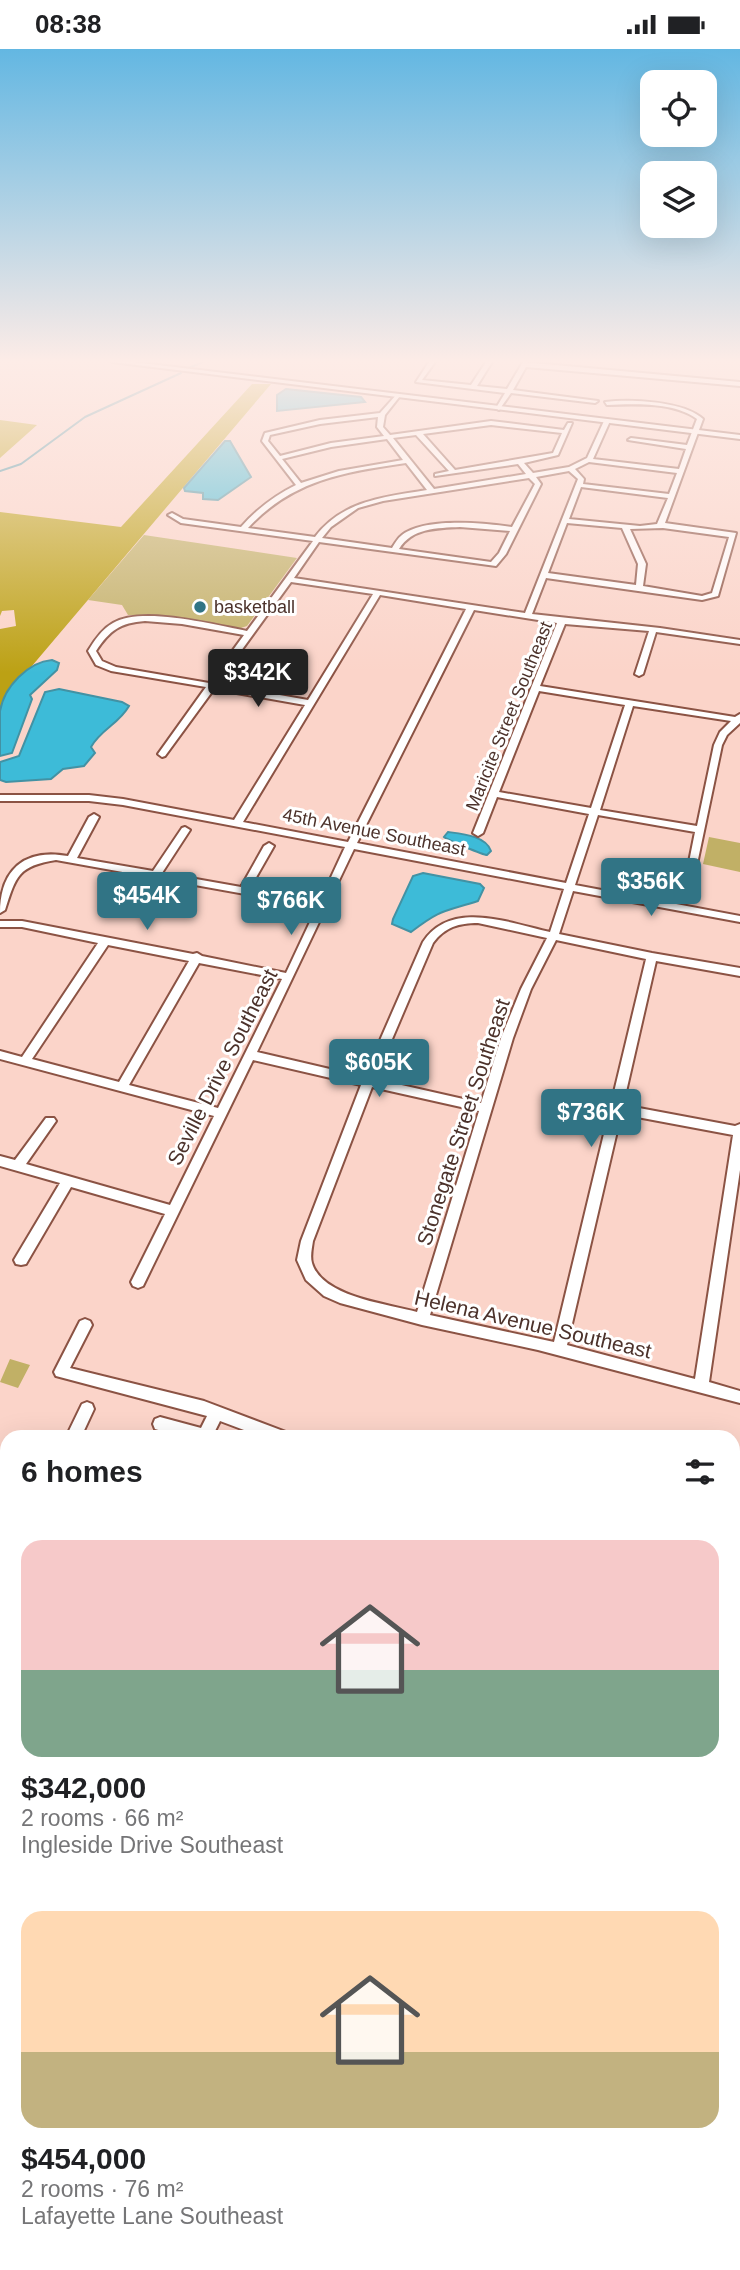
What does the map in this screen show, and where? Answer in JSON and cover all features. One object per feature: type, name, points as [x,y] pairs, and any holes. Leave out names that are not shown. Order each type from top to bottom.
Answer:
[{"type":"street","points":[[285,466],[299,485]]},
{"type":"street","points":[[243,529],[266,504],[299,485],[340,472],[379,466]]},
{"type":"street","points":[[411,466],[432,491]]},
{"type":"street","points":[[447,466],[453,472]]},
{"type":"street","points":[[437,475],[496,466]]},
{"type":"street","points":[[172,515],[181,521],[493,564],[502,554],[538,484],[523,466]]},
{"type":"street","points":[[162,754],[331,521],[356,507],[382,499],[571,469],[577,466]]},
{"type":"street","points":[[635,466],[680,471]]},
{"type":"street","points":[[662,525],[682,466]]},
{"type":"street","points":[[528,615],[581,479],[571,469]]},
{"type":"street","points":[[578,485],[672,496]]},
{"type":"street","points":[[544,575],[702,597],[715,594],[733,535],[662,525],[625,527],[565,521]]},
{"type":"street","points":[[394,551],[406,535],[415,532],[465,523],[514,529]]},
{"type":"street","points":[[625,527],[642,564],[639,588]]},
{"type":"street","points":[[288,579],[562,621]]},
{"type":"street","points":[[237,823],[378,593]]},
{"type":"street","name":"Seville Drive Southeast","points":[[138,1282],[289,977],[351,845],[471,607]]},
{"type":"street","points":[[248,633],[148,618],[134,619],[112,627],[92,652],[95,660],[104,666],[310,703]]},
{"type":"street","name":"Maricite Street Southeast","points":[[478,832],[562,621],[740,642]]},
{"type":"street","points":[[639,674],[656,630]]},
{"type":"street","points":[[536,688],[739,719]]},
{"type":"street","name":"Stonegate Street Southeast","points":[[422,1319],[507,1038],[526,989],[554,934],[630,703]]},
{"type":"street","points":[[693,867],[718,745],[723,734],[739,719]]},
{"type":"street","points":[[493,794],[701,830]]},
{"type":"street","name":"45th Avenue Southeast","points":[[0,798],[89,798],[237,823],[740,919]]},
{"type":"street","points":[[72,858],[94,817]]},
{"type":"street","points":[[156,874],[185,830]]},
{"type":"street","points":[[244,890],[269,846]]},
{"type":"street","points":[[0,910],[13,872],[27,863],[56,857],[324,905]]},
{"type":"street","points":[[369,1082],[428,943],[439,929],[460,921],[478,920],[554,934],[652,957],[740,972]]},
{"type":"street","points":[[0,924],[22,924],[289,977]]},
{"type":"street","points":[[25,1061],[105,941]]},
{"type":"street","points":[[121,1088],[197,957]]},
{"type":"street","points":[[559,1349],[652,957]]},
{"type":"street","points":[[0,1055],[220,1113]]},
{"type":"street","points":[[250,1055],[484,1108]]},
{"type":"street","name":"Helena Avenue Southeast","points":[[369,1082],[307,1241],[306,1266],[319,1285],[345,1299],[559,1349],[740,1397]]},
{"type":"street","points":[[618,1109],[740,1131],[701,1387]]},
{"type":"street","points":[[18,1167],[50,1121]]},
{"type":"street","points":[[0,1161],[171,1212]]},
{"type":"street","points":[[21,1261],[67,1182]]},
{"type":"street","points":[[85,1325],[61,1372],[216,1412],[263,1430]]},
{"type":"street","points":[[76,1430],[87,1409]]},
{"type":"street","points":[[208,1430],[216,1412]]},
{"type":"street","points":[[160,1424],[183,1430]]},
{"type":"shaded area","points":[[177,466],[202,466],[15,686],[0,715],[0,629],[16,626],[14,610],[2,611],[0,616],[0,512],[121,527]]},
{"type":"shaded area","points":[[144,535],[297,558],[247,626],[238,629],[152,615],[128,615],[122,605],[88,600]]},
{"type":"shaded area","points":[[709,837],[740,843],[740,872],[703,864]]},
{"type":"shaded area","points":[[10,1359],[30,1365],[18,1388],[0,1382]]},
{"type":"water","points":[[203,466],[244,466],[251,477],[218,500],[203,499],[203,493],[185,491],[184,488]]},
{"type":"water","points":[[52,660],[59,663],[57,670],[30,695],[32,699],[12,753],[0,756],[0,711],[6,693],[18,677],[34,665]]},
{"type":"water","points":[[59,689],[122,702],[129,706],[95,741],[91,747],[95,753],[84,766],[63,769],[51,779],[6,782],[0,780],[0,762],[19,756],[45,692]]},
{"type":"water","points":[[448,832],[479,839],[491,851],[487,855],[457,844],[444,837]]},
{"type":"water","points":[[423,873],[480,884],[484,888],[478,901],[436,915],[411,932],[392,924],[393,919],[413,876]]},
{"type":"waterway","points":[[0,471],[16,466]]},
{"type":"place","name":"basketball","points":[[200,607]]}]
